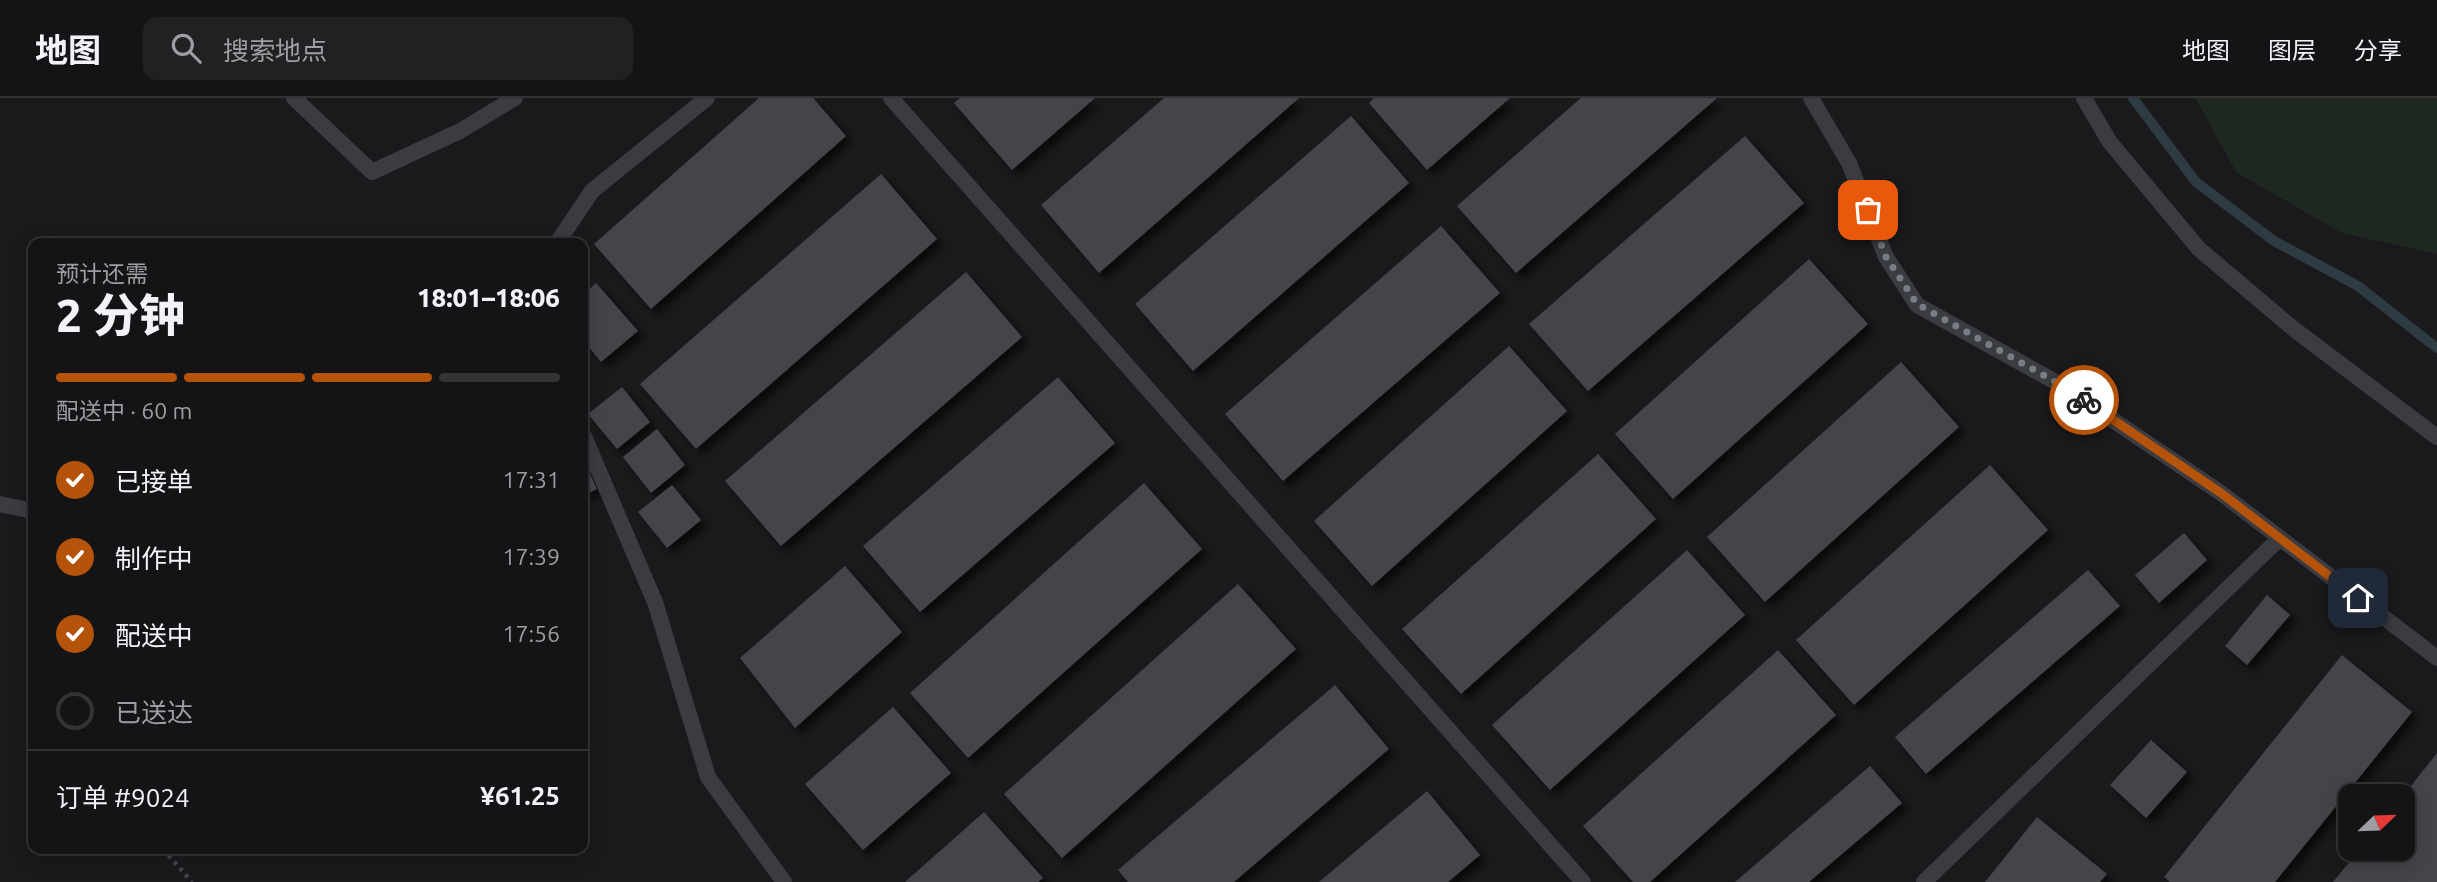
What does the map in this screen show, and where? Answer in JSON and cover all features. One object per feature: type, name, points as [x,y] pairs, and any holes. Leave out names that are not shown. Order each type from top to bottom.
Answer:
[{"type":"lane","points":[[294,98],[372,172],[460,131],[515,98]]},
{"type":"lane","points":[[560,238],[592,191],[707,98]]},
{"type":"lane","points":[[891,98],[1583,882]]},
{"type":"lane","points":[[1811,98],[1850,163],[1886,257],[1917,304],[2061,385],[2221,493],[2437,659]]},
{"type":"lane","points":[[2084,98],[2109,141],[2199,249],[2295,330],[2437,437]]},
{"type":"lane","points":[[588,446],[655,603],[708,777],[784,882]]},
{"type":"lane","points":[[0,504],[28,510]]},
{"type":"lane","points":[[1924,882],[2280,538]]},
{"type":"path","points":[[167,854],[192,882]]},
{"type":"shaded area","points":[[2195,98],[2437,98],[2437,254],[2342,233],[2236,172]]},
{"type":"building","points":[[759,98],[813,98],[846,136],[651,309],[594,244]]},
{"type":"building","points":[[960,98],[1095,98],[1012,170],[954,103]]},
{"type":"building","points":[[1164,98],[1299,98],[1099,273],[1041,205]]},
{"type":"building","points":[[1374,98],[1510,98],[1427,170],[1369,103]]},
{"type":"building","points":[[1581,98],[1717,98],[1516,273],[1457,206]]},
{"type":"building","points":[[1351,116],[1409,183],[1193,371],[1135,304]]},
{"type":"building","points":[[1745,136],[1804,203],[1588,391],[1529,324]]},
{"type":"building","points":[[881,174],[937,239],[696,449],[640,384]]},
{"type":"building","points":[[1441,226],[1500,293],[1283,481],[1225,414]]},
{"type":"building","points":[[1809,259],[1868,324],[1673,499],[1615,434]]},
{"type":"building","points":[[966,272],[1022,337],[781,546],[725,481]]},
{"type":"building","points":[[596,283],[638,331],[601,362],[588,346],[588,290]]},
{"type":"building","points":[[1509,346],[1567,411],[1372,586],[1314,521]]},
{"type":"building","points":[[1901,362],[1959,427],[1765,602],[1707,537]]},
{"type":"building","points":[[1058,377],[1115,443],[920,612],[863,546]]},
{"type":"building","points":[[622,387],[650,422],[617,449],[588,414]]},
{"type":"building","points":[[657,429],[685,465],[651,493],[623,457]]},
{"type":"building","points":[[1598,454],[1656,519],[1461,694],[1402,629]]},
{"type":"building","points":[[1990,465],[2048,530],[1854,705],[1796,640]]},
{"type":"building","points":[[588,470],[597,489],[588,494]]},
{"type":"building","points":[[1144,483],[1202,549],[968,758],[910,693]]},
{"type":"building","points":[[672,485],[701,520],[667,548],[638,512]]},
{"type":"building","points":[[2184,533],[2207,560],[2159,603],[2135,575]]},
{"type":"building","points":[[1687,550],[1745,615],[1550,790],[1492,725]]},
{"type":"building","points":[[845,566],[902,632],[795,728],[740,658]]},
{"type":"building","points":[[2088,570],[2120,606],[1926,774],[1895,737]]},
{"type":"building","points":[[1238,584],[1296,649],[1062,858],[1004,794]]},
{"type":"building","points":[[2267,595],[2290,615],[2247,665],[2225,646]]},
{"type":"building","points":[[1778,650],[1836,715],[1650,882],[1633,882],[1583,826]]},
{"type":"building","points":[[2342,655],[2412,712],[2354,784],[2338,784],[2338,804],[2275,882],[2170,882],[2164,877]]},
{"type":"building","points":[[1335,685],[1389,749],[1234,882],[1128,882],[1118,870]]},
{"type":"building","points":[[893,707],[951,773],[863,850],[805,784]]},
{"type":"building","points":[[2151,740],[2187,772],[2146,818],[2110,785]]},
{"type":"building","points":[[2437,753],[2437,882],[2333,882],[2350,861],[2415,861],[2415,784],[2412,784]]},
{"type":"building","points":[[1870,766],[1902,803],[1809,882],[1735,882]]},
{"type":"building","points":[[1427,791],[1480,855],[1448,882],[1319,882]]},
{"type":"building","points":[[984,812],[1043,878],[1038,882],[905,882]]},
{"type":"building","points":[[2037,817],[2107,874],[2100,882],[1985,882]]},
{"type":"waterway","points":[[2133,98],[2196,182],[2274,241],[2358,286],[2437,348]]},
{"type":"way so far","points":[[1868,210],[1886,257],[1917,304],[2084,400]]},
{"type":"route","points":[[2084,400],[2221,493],[2358,598]]}]
